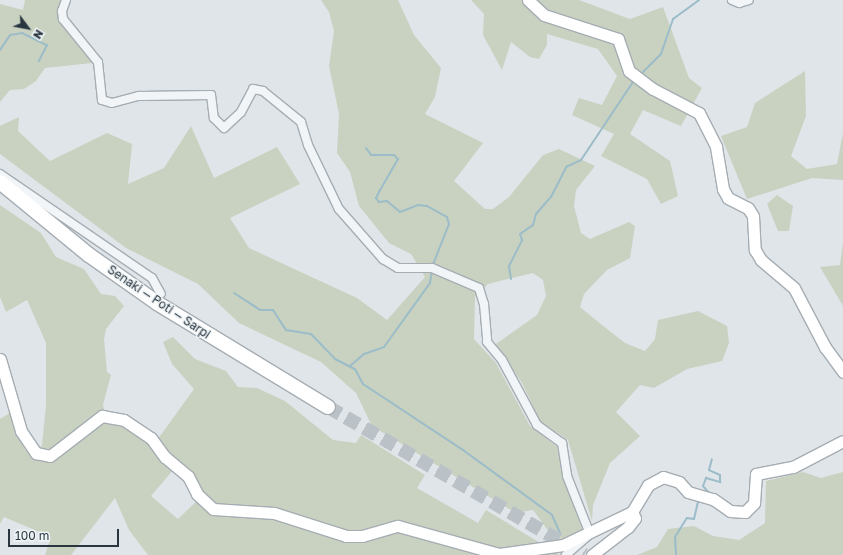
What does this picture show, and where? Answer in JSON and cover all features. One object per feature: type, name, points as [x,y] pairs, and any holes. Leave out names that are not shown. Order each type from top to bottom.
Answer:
[{"type":"highway","name":"Senaki — Poti — Sarpi","points":[[0,182],[89,255],[157,303],[328,407]]},
{"type":"street","points":[[66,0],[62,11],[64,19],[98,62],[102,100],[112,103],[149,96],[214,98],[214,118],[224,128],[241,112],[253,89],[270,95],[301,122],[308,144],[339,209],[383,259],[398,268],[432,268],[479,288],[484,304],[484,337],[538,425],[562,443],[567,476],[590,534]]},
{"type":"street","points":[[528,0],[544,15],[618,39],[629,71],[653,89],[699,113],[716,147],[722,189],[728,198],[748,208],[753,216],[755,250],[761,260],[794,288],[825,347],[843,372]]},
{"type":"street","points":[[732,0],[739,3],[749,0]]},
{"type":"street","points":[[0,174],[152,278],[161,294]]},
{"type":"street","points":[[0,359],[21,431],[36,453],[50,456],[102,416],[124,420],[151,438],[166,457],[188,476],[197,494],[213,508],[274,513],[346,536],[362,536],[398,526],[452,539],[486,553],[563,545],[590,534],[632,512],[648,484],[663,477],[679,482],[688,492],[713,498],[730,511],[745,512],[754,503],[756,474],[793,467],[843,440]]},
{"type":"street","points":[[592,555],[628,527],[634,518],[632,512]]},
{"type":"street","points":[[566,555],[590,534]]},
{"type":"green space","points":[[25,0],[69,0],[63,15],[101,62],[45,68],[36,81],[24,89],[10,90],[0,102],[0,4],[23,10]]},
{"type":"green space","points":[[321,0],[398,0],[414,35],[441,68],[435,97],[425,114],[483,143],[454,181],[485,209],[493,209],[509,197],[543,155],[559,149],[595,166],[576,190],[574,206],[581,233],[590,239],[629,222],[635,226],[630,258],[607,270],[584,294],[580,307],[602,325],[625,343],[645,351],[655,339],[658,320],[698,311],[727,326],[729,343],[722,361],[687,369],[654,388],[640,385],[616,412],[640,436],[610,463],[593,505],[592,521],[568,440],[540,421],[522,383],[496,344],[537,315],[546,296],[543,280],[533,273],[488,284],[475,297],[474,339],[496,363],[530,426],[557,447],[568,492],[584,534],[555,540],[533,510],[516,513],[372,426],[356,393],[321,362],[239,323],[198,284],[126,248],[0,154],[0,126],[19,117],[18,131],[50,161],[107,133],[132,144],[128,184],[164,168],[191,126],[214,178],[277,147],[300,184],[230,218],[249,248],[357,298],[387,320],[425,277],[411,254],[389,243],[359,206],[350,172],[337,153],[339,114],[329,66],[334,31],[329,12]]},
{"type":"green space","points":[[471,0],[579,0],[630,19],[663,7],[689,78],[702,88],[681,126],[643,110],[630,134],[670,161],[678,196],[661,204],[647,179],[601,156],[614,134],[572,115],[579,98],[602,105],[617,76],[598,49],[547,34],[547,45],[539,59],[530,57],[511,42],[502,70],[483,35],[484,14]]},
{"type":"green space","points":[[805,71],[806,116],[791,156],[807,169],[837,164],[843,133],[843,180],[812,178],[747,199],[721,136],[747,127],[755,103]]},
{"type":"green space","points":[[777,195],[793,206],[789,231],[778,231],[767,204]]},
{"type":"green space","points":[[0,205],[41,233],[56,257],[84,269],[101,294],[115,296],[124,306],[106,329],[104,339],[107,372],[111,375],[103,405],[106,418],[116,417],[155,443],[194,389],[172,364],[163,342],[173,337],[195,359],[226,371],[238,387],[257,388],[285,401],[333,440],[356,443],[361,435],[425,475],[417,488],[478,523],[486,510],[560,555],[517,555],[397,529],[481,555],[148,555],[129,530],[115,498],[71,555],[45,555],[51,537],[4,517],[0,524],[0,419],[10,413],[25,450],[40,461],[53,463],[56,459],[36,453],[42,445],[46,405],[46,343],[27,300],[6,312],[0,297]],"holes":[[[180,462],[203,495],[178,519],[151,496]],[[250,515],[295,517],[359,537],[374,535],[369,542],[349,543],[291,523]]]},
{"type":"green space","points":[[843,242],[843,306],[820,267],[840,265]]},
{"type":"green space","points":[[803,472],[821,478],[843,472],[843,555],[637,555],[657,547],[668,529],[694,526],[713,536],[739,540],[765,523],[766,481]]},
{"type":"waterway","points":[[640,75],[661,54],[673,19],[699,0]]},
{"type":"waterway","points":[[0,50],[10,35],[22,33],[47,45],[39,61]]},
{"type":"waterway","points":[[511,279],[509,266],[522,240],[520,234],[533,225],[536,214],[551,197],[566,167],[581,160],[635,79]]},
{"type":"waterway","points":[[366,148],[371,155],[394,155],[398,159],[376,198],[379,202],[387,201],[400,212],[418,205],[427,206],[447,217],[449,224],[432,267]]},
{"type":"waterway","points":[[350,366],[364,354],[384,347],[430,283],[432,271]]},
{"type":"waterway","points":[[234,293],[260,310],[273,310],[286,330],[311,334],[335,359],[355,369],[363,384],[463,450],[552,515],[560,533]]},
{"type":"waterway","points":[[709,493],[703,486],[706,478],[720,482],[720,475],[709,470],[712,459]]},
{"type":"waterway","points":[[676,555],[675,537],[687,518],[694,519],[698,502],[705,500]]},
{"type":"tunnel","points":[[328,407],[584,555]]}]
